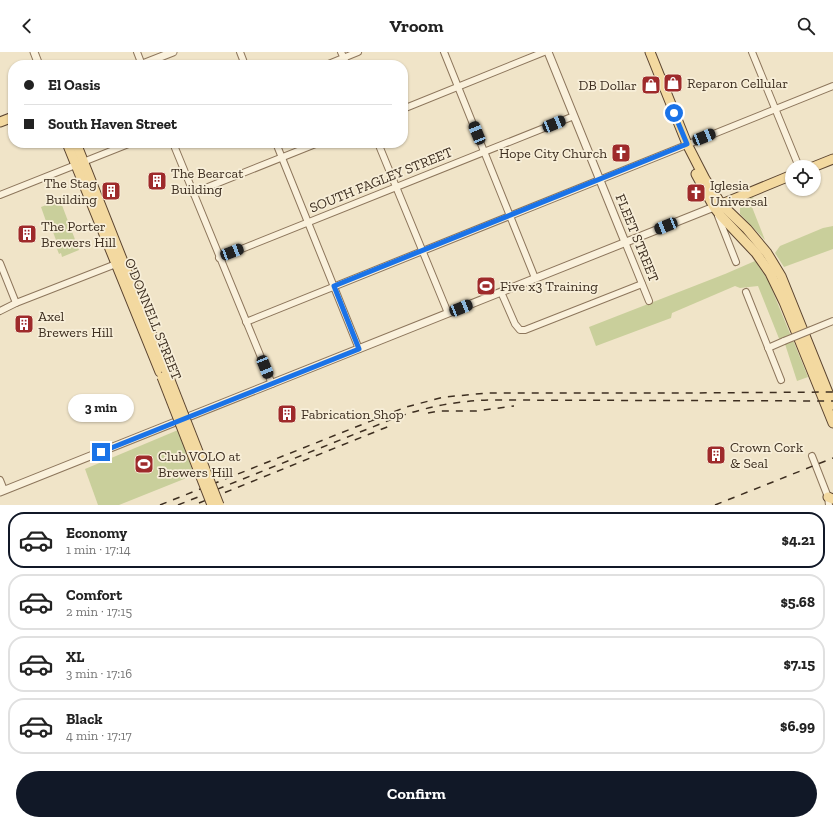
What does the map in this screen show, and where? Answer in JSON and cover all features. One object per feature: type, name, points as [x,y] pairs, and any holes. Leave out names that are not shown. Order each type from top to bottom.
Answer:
[{"type":"main road","points":[[650,52],[687,144],[691,161],[699,180],[717,205],[756,240],[774,264],[784,283],[833,405]]},
{"type":"main road","name":"O'DONNELL STREET","points":[[70,148],[80,164],[218,505]]},
{"type":"main road","name":"O'DONNELL STREET","points":[[77,148],[80,164],[116,264],[163,371],[212,505]]},
{"type":"main road","points":[[821,164],[833,159]]},
{"type":"main road","points":[[717,205],[785,178]]},
{"type":"main road","points":[[717,205],[721,216],[756,253],[770,273],[784,302],[833,423]]},
{"type":"street","points":[[153,60],[173,52]]},
{"type":"street","points":[[343,55],[358,52]]},
{"type":"street","points":[[444,52],[535,278]]},
{"type":"street","points":[[408,107],[544,52]]},
{"type":"street","name":"FLEET STREET","points":[[548,52],[649,301]]},
{"type":"street","points":[[752,52],[796,160]]},
{"type":"street","points":[[246,322],[833,86]]},
{"type":"street","name":"SOUTH FAGLEY STREET","points":[[219,258],[574,116]]},
{"type":"street","points":[[0,195],[119,148]]},
{"type":"street","points":[[175,148],[272,384]]},
{"type":"street","points":[[278,148],[359,349]]},
{"type":"street","points":[[193,193],[305,148]]},
{"type":"street","points":[[380,148],[448,313]]},
{"type":"street","points":[[0,480],[2,491],[717,205],[736,262]]},
{"type":"street","points":[[0,263],[16,304]]},
{"type":"street","points":[[0,311],[116,264]]},
{"type":"street","points":[[501,292],[515,324],[520,330],[525,330],[642,284]]},
{"type":"street","points":[[746,292],[781,380]]},
{"type":"street","points":[[768,348],[833,321]]},
{"type":"street","name":"O'DONNELL STREET","points":[[184,419],[218,505]]},
{"type":"street","points":[[812,456],[828,502]]},
{"type":"green space","points":[[753,197],[754,199],[750,202],[765,240],[740,214],[740,208],[744,203],[743,201]]},
{"type":"green space","points":[[60,200],[79,250],[62,257],[61,253],[59,254],[54,241],[56,240],[50,224],[47,224],[41,207]]},
{"type":"green space","points":[[833,226],[833,249],[784,267],[775,253],[780,246],[823,228]]},
{"type":"green space","points":[[755,261],[768,280],[791,336],[780,341],[758,286],[740,288],[735,286],[672,313],[671,318],[596,346],[589,327]]},
{"type":"green space","points":[[793,340],[808,377],[797,381],[785,344]]},
{"type":"green space","name":"Club VOLO at Brewers Hill","points":[[178,430],[194,475],[119,505],[98,505],[85,469]]},
{"type":"railway","points":[[160,505],[406,407],[444,397],[488,393],[833,392]]},
{"type":"railway","points":[[178,505],[395,418],[453,403],[488,400],[833,401]]},
{"type":"railway","points":[[428,413],[440,411],[476,411],[514,406]]},
{"type":"railway","points":[[199,503],[392,425]]},
{"type":"railway","points":[[715,505],[833,458]]},
{"type":"place","name":"Reparon Cellular","points":[[673,83]]},
{"type":"place","name":"DB Dollar","points":[[651,85]]},
{"type":"place","name":"Hope City Church","points":[[621,153]]},
{"type":"place","name":"The Bearcat Building","points":[[157,181]]},
{"type":"place","name":"The Stag Building","points":[[111,191]]},
{"type":"place","name":"Iglesia Universal","points":[[696,193]]},
{"type":"place","name":"The Porter Brewers Hill","points":[[27,234]]},
{"type":"place","name":"Five x3 Training","points":[[486,286]]},
{"type":"place","name":"Axel Brewers Hill","points":[[24,324]]},
{"type":"place","name":"Fabrication Shop","points":[[287,414]]},
{"type":"place","name":"Crown Cork & Seal","points":[[716,455]]},
{"type":"place","name":"Club VOLO at Brewers Hill","points":[[144,464]]},
{"type":"route","points":[[101,452],[359,349],[334,286],[687,144],[674,113]]}]
